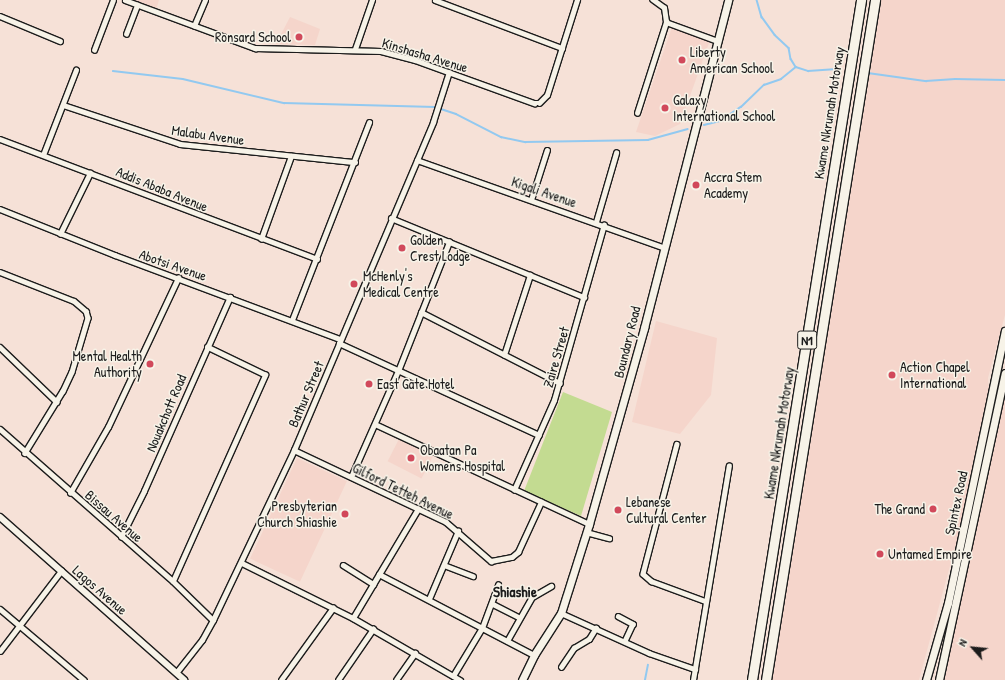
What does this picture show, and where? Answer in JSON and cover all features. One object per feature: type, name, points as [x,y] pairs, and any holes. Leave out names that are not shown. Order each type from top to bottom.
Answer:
[{"type":"highway","name":"Kwame Nkrumah Motorway","points":[[752,680],[861,0]]},
{"type":"highway","name":"Kwame Nkrumah Motorway","points":[[766,680],[875,0]]},
{"type":"main road","name":"Boundary Road","points":[[522,680],[534,655],[562,613],[589,524],[624,406],[663,247],[728,0]]},
{"type":"main road","name":"Spintex Road","points":[[926,680],[948,603],[1005,331]]},
{"type":"main road","name":"Spintex Road","points":[[939,680],[1005,373]]},
{"type":"street","points":[[94,50],[113,0]]},
{"type":"street","name":"Kinshasha Avenue","points":[[126,0],[255,48],[355,49],[390,53],[539,103],[547,94],[577,0]]},
{"type":"street","points":[[194,26],[205,0]]},
{"type":"street","points":[[355,49],[372,0]]},
{"type":"street","points":[[636,114],[666,22],[664,8],[653,0]]},
{"type":"street","points":[[438,1],[562,48]]},
{"type":"street","points":[[126,34],[137,5]]},
{"type":"street","points":[[0,16],[60,41]]},
{"type":"street","points":[[666,22],[718,40]]},
{"type":"street","points":[[43,155],[76,70]]},
{"type":"street","name":"Bathur Street","points":[[176,672],[184,665],[213,620],[242,563],[294,450],[439,106],[448,72]]},
{"type":"street","name":"Malabu Avenue","points":[[63,105],[171,142],[355,162]]},
{"type":"street","points":[[292,320],[355,162],[369,122]]},
{"type":"street","name":"Addis Ababa Avenue","points":[[0,139],[317,259]]},
{"type":"street","points":[[531,200],[547,150]]},
{"type":"street","points":[[596,222],[616,153]]},
{"type":"street","points":[[261,239],[291,156]]},
{"type":"street","name":"Kigali Avenue","points":[[416,160],[596,222],[663,247]]},
{"type":"street","points":[[60,234],[90,173]]},
{"type":"street","name":"Abotsi Avenue","points":[[0,209],[60,234],[292,320],[340,341],[398,371],[539,435]]},
{"type":"street","points":[[392,218],[584,297]]},
{"type":"street","name":"Zaire Street","points":[[514,490],[539,435],[560,383],[604,225]]},
{"type":"street","points":[[351,477],[398,371],[449,242]]},
{"type":"street","points":[[0,272],[74,301],[86,310],[87,329],[72,372],[57,402],[25,453]]},
{"type":"street","points":[[504,355],[530,275]]},
{"type":"street","points":[[70,493],[108,427],[178,278]]},
{"type":"street","name":"Nouakchott Road","points":[[121,537],[144,491],[230,297]]},
{"type":"street","points":[[421,312],[560,383]]},
{"type":"street","points":[[0,347],[57,402]]},
{"type":"street","points":[[173,581],[265,375],[207,347]]},
{"type":"street","points":[[375,424],[589,524]]},
{"type":"street","name":"Bissau Avenue","points":[[0,429],[70,493],[173,581],[213,620]]},
{"type":"street","points":[[677,444],[643,574],[651,582],[705,601]]},
{"type":"street","name":"Gilford Tetteh Avenue","points":[[294,450],[446,522],[492,561],[512,557],[518,552],[541,502]]},
{"type":"street","points":[[693,680],[705,601],[729,466]]},
{"type":"street","points":[[353,618],[418,509]]},
{"type":"street","name":"Lagos Avenue","points":[[0,517],[184,680]]},
{"type":"street","points":[[429,599],[458,531]]},
{"type":"street","points":[[586,532],[609,538]]},
{"type":"street","points":[[242,563],[353,618],[460,680]]},
{"type":"street","points":[[343,565],[373,584]]},
{"type":"street","points":[[444,565],[473,576]]},
{"type":"street","points":[[0,651],[21,626],[60,571]]},
{"type":"street","points":[[379,574],[534,655]]},
{"type":"street","points":[[454,676],[482,628],[493,604],[498,585]]},
{"type":"street","points":[[507,641],[519,617],[532,597],[551,586]]},
{"type":"street","points":[[493,604],[519,617]]},
{"type":"street","points":[[281,680],[333,608]]},
{"type":"street","points":[[0,609],[84,680]]},
{"type":"street","points":[[562,613],[649,653],[695,669]]},
{"type":"street","points":[[618,616],[634,624],[625,641]]},
{"type":"street","points":[[561,667],[574,648],[589,639],[596,628]]},
{"type":"street","points":[[338,680],[373,629]]},
{"type":"street","points":[[396,680],[414,653]]},
{"type":"shaded area","points":[[130,0],[159,0],[156,10]]},
{"type":"shaded area","points":[[877,0],[1005,0],[1005,315],[988,378],[989,390],[957,540],[919,680],[769,680]]},
{"type":"shaded area","name":"Ronsard School","points":[[290,17],[320,29],[315,45],[276,44]]},
{"type":"shaded area","points":[[672,27],[710,40],[680,124],[655,136],[636,132]]},
{"type":"shaded area","points":[[656,321],[717,338],[711,395],[680,434],[632,422]]},
{"type":"shaded area","points":[[1005,388],[1005,680],[942,680],[961,598]]},
{"type":"shaded area","name":"Obaatan Pa Womens Hospital","points":[[399,439],[433,456],[422,479],[388,461]]},
{"type":"shaded area","points":[[297,458],[347,481],[300,582],[250,559]]},
{"type":"green space","points":[[563,392],[612,412],[581,516],[524,491]]},
{"type":"waterway","points":[[757,0],[762,17],[775,35],[789,48],[791,59],[796,67]]},
{"type":"waterway","points":[[704,125],[720,121],[741,107],[764,85],[781,79],[796,67],[808,71],[837,69]]},
{"type":"waterway","points":[[113,71],[183,79],[284,103],[435,107],[456,114],[501,137],[525,142],[648,140],[688,129]]},
{"type":"waterway","points":[[868,73],[926,81],[955,79],[1005,80]]},
{"type":"waterway","points":[[645,680],[648,665]]},
{"type":"place","name":"Ronsard School","points":[[299,37]]},
{"type":"place","name":"Liberty American School","points":[[682,60]]},
{"type":"place","name":"Galaxy International School","points":[[665,108]]},
{"type":"place","name":"Accra Stem Academy","points":[[696,185]]},
{"type":"place","name":"Golden Crest Lodge","points":[[402,248]]},
{"type":"place","name":"McHenly's Medical Centre","points":[[354,284]]},
{"type":"place","name":"Mental Health Authority","points":[[150,364]]},
{"type":"place","name":"Action Chapel International","points":[[892,375]]},
{"type":"place","name":"East Gate Hotel","points":[[369,384]]},
{"type":"place","name":"Obaatan Pa Womens Hospital","points":[[411,458]]},
{"type":"place","name":"The Grand","points":[[933,509]]},
{"type":"place","name":"Lebanese Cultural Center","points":[[618,510]]},
{"type":"place","name":"Presbyterian Church Shiashie","points":[[345,514]]},
{"type":"place","name":"Untamed Empire","points":[[880,554]]},
{"type":"district","name":"Shiashie","points":[[515,592]]}]
